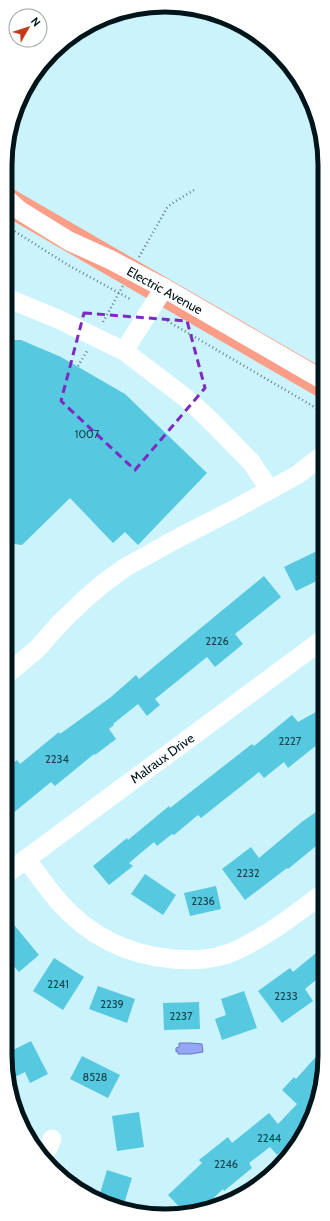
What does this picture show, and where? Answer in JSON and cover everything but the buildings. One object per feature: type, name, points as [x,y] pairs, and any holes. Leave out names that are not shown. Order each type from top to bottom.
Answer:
[{"type":"street","name":"Electric Avenue","points":[[12,204],[19,210],[69,241],[111,260],[164,288],[318,377]]},
{"type":"street","points":[[124,351],[164,288]]},
{"type":"street","points":[[12,300],[58,319],[124,351],[186,398],[205,416],[251,462],[270,490]]},
{"type":"street","points":[[12,669],[37,649],[60,623],[85,599],[126,567],[180,536],[270,490],[296,475],[318,459]]},
{"type":"street","name":"Malraux Drive","points":[[12,870],[318,643]]},
{"type":"street","points":[[26,859],[60,903],[83,925],[107,942],[130,952],[155,958],[184,960],[201,959],[240,949],[276,928],[318,897]]},
{"type":"street","points":[[46,1152],[52,1139]]},
{"type":"path","points":[[167,208],[194,190]]},
{"type":"path","points":[[12,230],[68,265],[132,300]]},
{"type":"path","points":[[162,318],[318,409]]},
{"type":"highlighted area","points":[[84,313],[187,321],[205,388],[135,470],[61,401]]},
{"type":"shaded area","points":[[12,188],[318,365],[318,397],[12,220]]},
{"type":"water","points":[[179,1043],[202,1044],[203,1052],[178,1054],[178,1051],[176,1052],[176,1048],[179,1047]]}]
